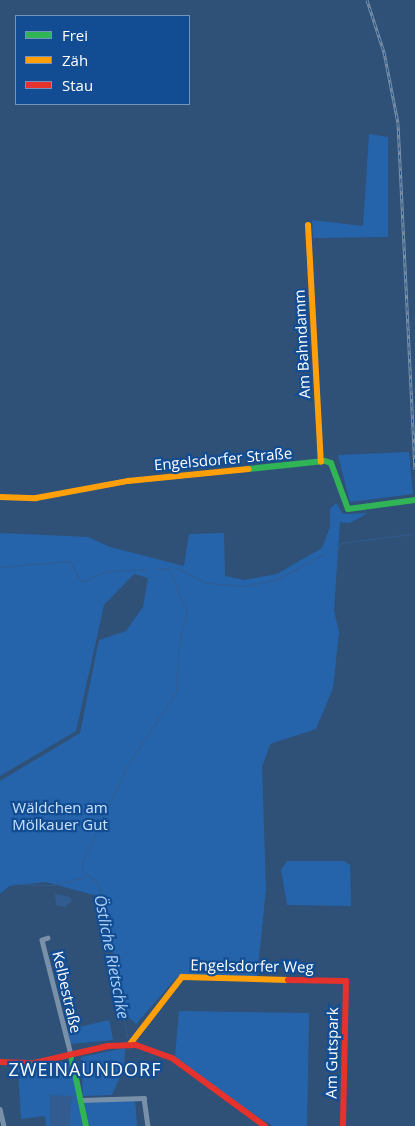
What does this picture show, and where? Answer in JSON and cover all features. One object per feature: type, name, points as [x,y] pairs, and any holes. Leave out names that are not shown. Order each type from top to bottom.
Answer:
[{"type":"street","name":"Am Bahndamm","points":[[308,225],[321,462]]},
{"type":"street","name":"Engelsdorfer Straße","points":[[0,497],[36,498],[128,481],[321,462]]},
{"type":"street","points":[[321,462],[331,463],[349,510],[415,500]]},
{"type":"street","name":"Kelbestraße","points":[[48,938],[42,940],[71,1055]]},
{"type":"street","name":"Engelsdorfer Weg","points":[[130,1044],[182,977],[346,981]]},
{"type":"street","name":"Am Gutspark","points":[[343,1126],[346,981]]},
{"type":"street","points":[[0,1062],[32,1063],[130,1044],[172,1058],[265,1126]]},
{"type":"street","points":[[71,1055],[86,1126]]},
{"type":"street","points":[[80,1100],[144,1098],[148,1126]]},
{"type":"street","points":[[0,1109],[4,1126]]},
{"type":"green space","points":[[369,134],[388,137],[388,237],[313,238],[312,220],[363,226]]},
{"type":"green space","points":[[409,452],[413,494],[350,502],[338,455]]},
{"type":"green space","name":"Wäldchen am Mölkauer Gut","points":[[336,503],[343,514],[368,513],[350,523],[340,522],[334,611],[339,632],[333,688],[316,729],[270,744],[262,767],[266,889],[257,977],[178,976],[136,1024],[128,1017],[101,897],[46,882],[9,886],[0,894],[0,781],[80,733],[99,640],[126,631],[143,607],[148,578],[134,574],[104,605],[76,731],[0,776],[0,533],[88,537],[110,547],[184,566],[189,534],[224,533],[225,576],[244,580],[277,574],[322,548],[330,527],[330,509]]},
{"type":"green space","points":[[287,861],[344,861],[350,865],[351,906],[287,905],[281,870]]},
{"type":"green space","points":[[179,1011],[309,1013],[307,1126],[273,1126],[210,1088],[175,1057]]},
{"type":"green space","points":[[109,1020],[113,1040],[71,1044],[67,1030]]},
{"type":"green space","points":[[125,1048],[124,1067],[112,1095],[83,1096],[81,1057]]},
{"type":"green space","points":[[70,1063],[83,1126],[46,1126],[45,1116],[21,1119],[18,1068]]},
{"type":"green space","points":[[135,1099],[137,1126],[89,1126],[84,1101]]},
{"type":"shaded area","points":[[55,894],[70,897],[72,901],[65,907],[56,905]]},
{"type":"shaded area","points":[[50,1095],[75,1096],[71,1102],[70,1126],[50,1126]]},
{"type":"waterway","points":[[336,552],[341,543],[411,534]]},
{"type":"waterway","points":[[175,567],[207,583],[247,586],[277,579],[326,553]]},
{"type":"waterway","points":[[0,567],[70,561],[81,582],[107,571],[147,569]]},
{"type":"waterway","name":"Östliche Rietschke","points":[[127,1037],[104,903],[98,883],[82,871],[82,862],[127,766],[176,692],[179,642],[187,613],[169,569],[156,568]]},
{"type":"waterway","points":[[13,884],[53,885],[85,877]]},
{"type":"railway","points":[[367,0],[384,52],[398,123],[415,470]]},
{"type":"traffic: fast","points":[[248,469],[325,461],[331,463],[348,509],[415,500]]},
{"type":"traffic: fast","points":[[71,1055],[86,1126]]},
{"type":"traffic: slow","points":[[308,225],[321,462]]},
{"type":"traffic: slow","points":[[0,497],[36,498],[128,481],[248,469]]},
{"type":"traffic: slow","points":[[130,1044],[182,977],[288,980]]},
{"type":"traffic: jam","points":[[288,980],[346,981],[343,1126]]},
{"type":"traffic: jam","points":[[0,1062],[34,1063],[108,1046],[136,1045],[172,1058],[265,1126]]},
{"type":"district","name":"ZWEINAUNDORF","points":[[85,1069]]}]
